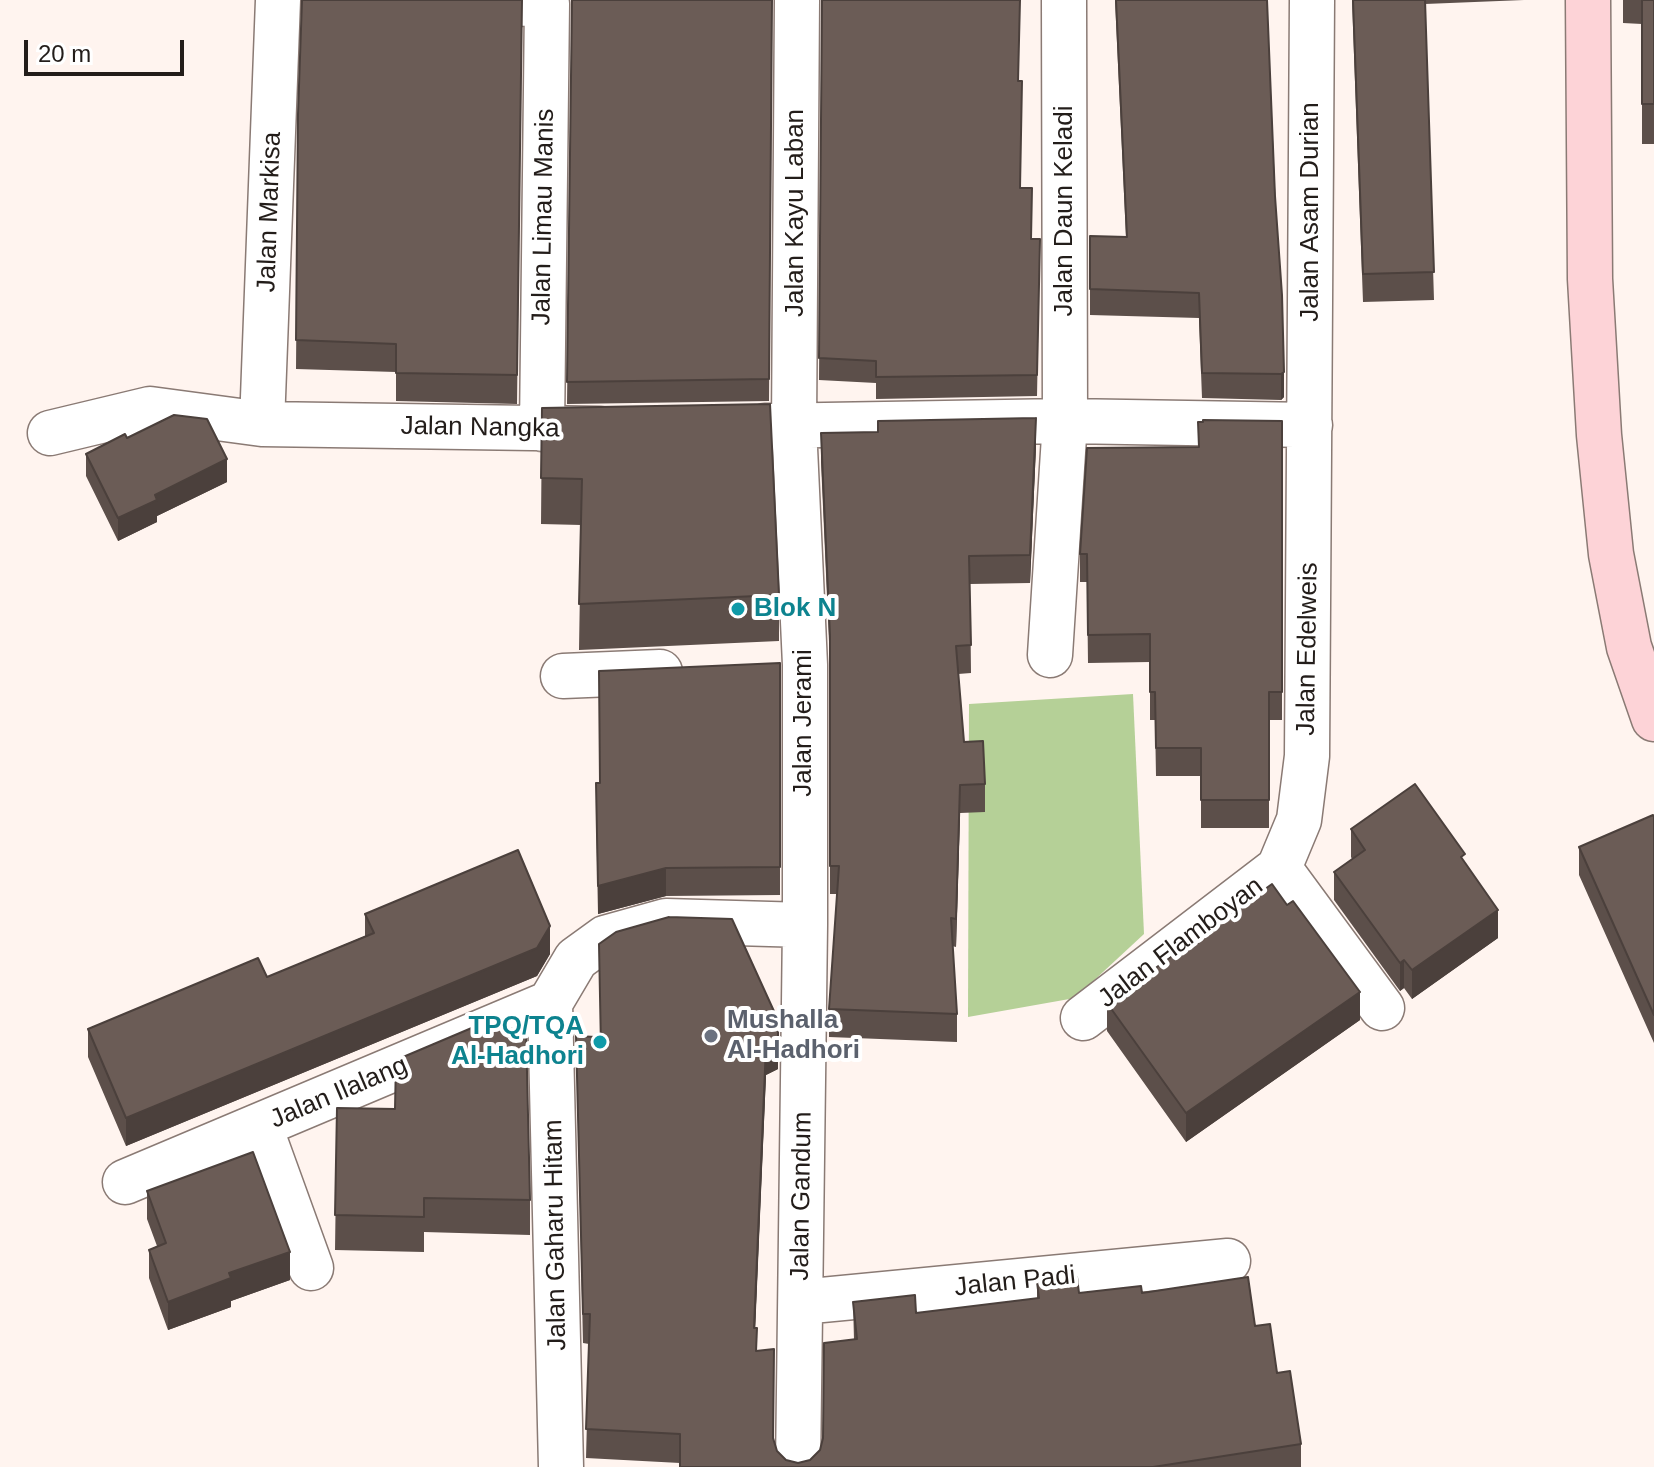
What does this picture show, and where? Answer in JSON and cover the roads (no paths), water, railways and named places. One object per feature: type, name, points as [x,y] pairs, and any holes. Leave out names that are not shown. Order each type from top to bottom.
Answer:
[{"type":"street","name":"Jalan Markisa","points":[[262,424],[278,0]]},
{"type":"street","name":"Jalan Kayu Laban","points":[[794,426],[797,0]]},
{"type":"street","name":"Jalan Daun Keladi","points":[[1050,655],[1065,421],[1064,0]]},
{"type":"street","name":"Jalan Asam Durian","points":[[1310,425],[1312,0]]},
{"type":"street","points":[[1588,0],[1590,279],[1599,435],[1614,570],[1629,647],[1654,719]]},
{"type":"street","name":"Jalan Limau Manis","points":[[427,2],[547,4],[542,429]]},
{"type":"street","name":"Jalan Nangka","points":[[50,433],[150,409],[262,424],[636,428]]},
{"type":"street","points":[[731,427],[1065,421],[1310,425]]},
{"type":"street","name":"Jalan Edelweis","points":[[1279,868],[1299,820],[1307,756],[1310,425]]},
{"type":"street","name":"Jalan Jerami","points":[[794,426],[805,665],[805,925]]},
{"type":"street","points":[[760,667],[805,665]]},
{"type":"street","points":[[563,676],[699,670]]},
{"type":"street","points":[[1279,868],[1382,1008]]},
{"type":"street","name":"Jalan Flamboyan","points":[[1083,1018],[1279,868]]},
{"type":"street","points":[[550,1003],[576,959],[605,938],[666,921],[805,925]]},
{"type":"street","name":"Jalan Gandum","points":[[798,1467],[805,925]]},
{"type":"street","name":"Jalan Ilalang","points":[[125,1182],[550,1003]]},
{"type":"street","name":"Jalan Gaharu Hitam","points":[[550,1003],[561,1467]]},
{"type":"street","points":[[260,1127],[311,1268]]},
{"type":"street","name":"Jalan Padi","points":[[801,1302],[1228,1261]]},
{"type":"place","name":"Blok N","points":[[738,609]]},
{"type":"place","name":"Mushalla Al-Hadhori","points":[[711,1036]]},
{"type":"place","name":"TPQ/TQA Al-Hadhori","points":[[600,1042]]}]
